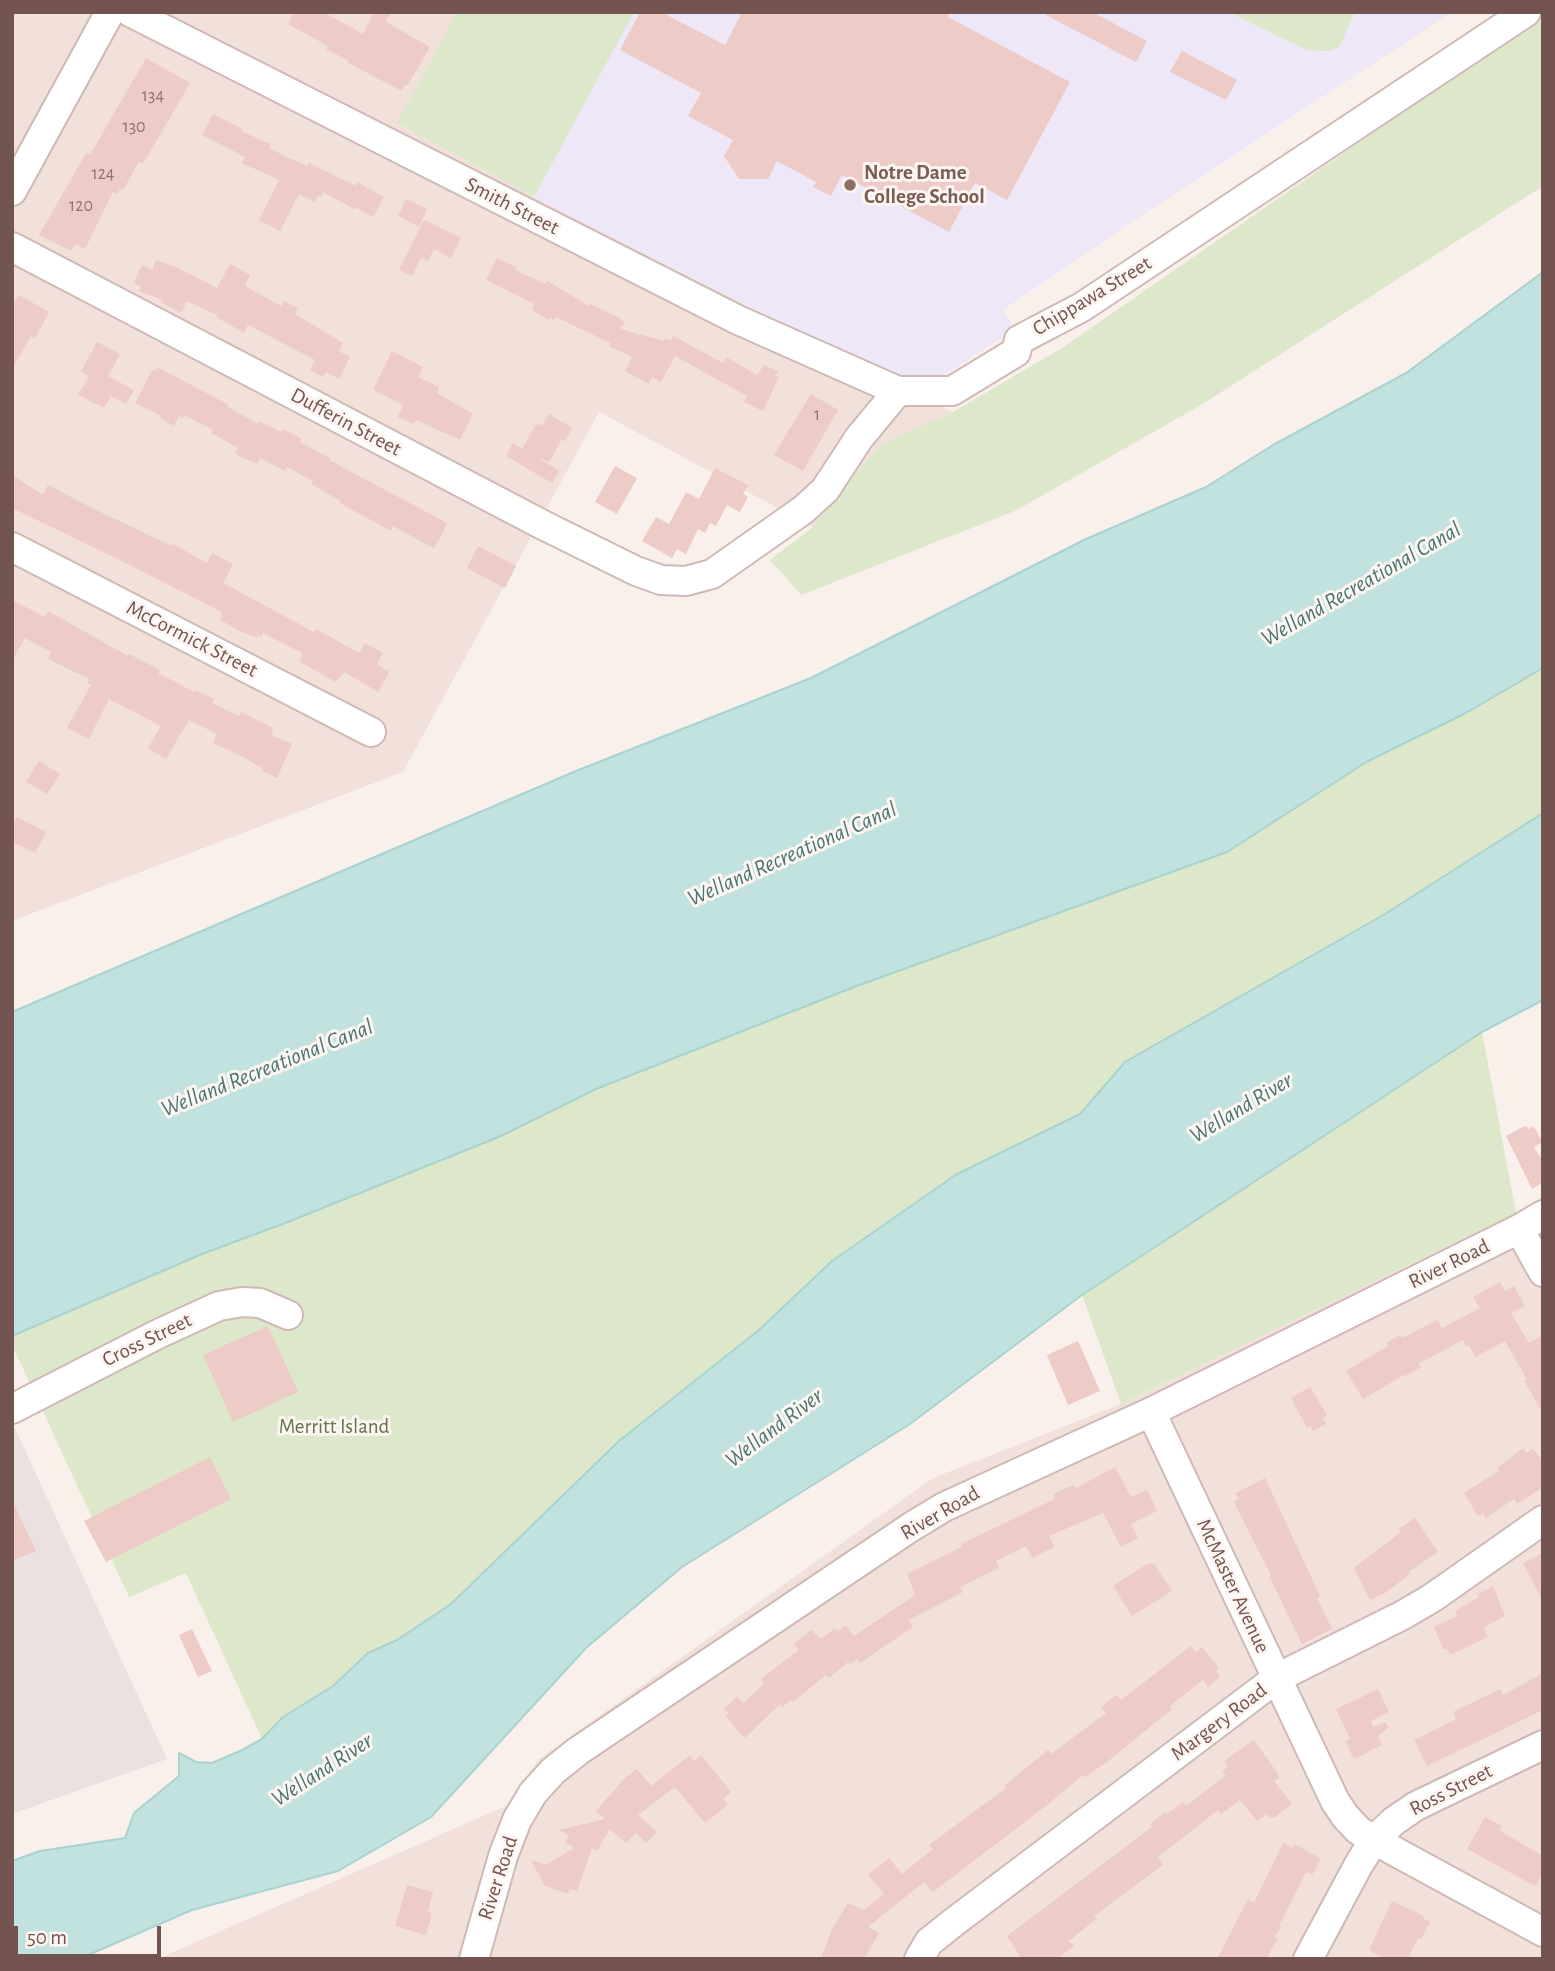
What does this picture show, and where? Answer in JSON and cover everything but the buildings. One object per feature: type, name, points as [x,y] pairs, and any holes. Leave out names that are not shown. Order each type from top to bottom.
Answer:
[{"type":"street","points":[[12,191],[110,12]]},
{"type":"street","name":"Smith Street","points":[[130,12],[738,320],[898,391]]},
{"type":"street","name":"Chippawa Street","points":[[898,391],[952,391],[998,364],[1016,352],[1019,340],[1082,307],[1525,12]]},
{"type":"street","name":"Dufferin Street","points":[[12,247],[554,530],[661,580],[686,582],[712,573],[803,510],[825,489],[859,438],[898,391]]},
{"type":"street","name":"McCormick Street","points":[[12,547],[371,732]]},
{"type":"street","points":[[1531,1222],[1543,1272]]},
{"type":"street","name":"River Road","points":[[474,1959],[503,1856],[517,1820],[533,1793],[569,1758],[933,1514],[987,1486],[1151,1412],[1531,1222]]},
{"type":"street","name":"Cross Street","points":[[12,1409],[158,1334],[219,1306],[242,1302],[260,1303],[288,1315]]},
{"type":"street","name":"McMaster Avenue","points":[[1151,1412],[1335,1801],[1358,1830],[1543,1932]]},
{"type":"street","name":"Margery Road","points":[[919,1959],[929,1942],[954,1922],[1277,1678],[1432,1598],[1543,1520]]},
{"type":"street","name":"Ross Street","points":[[1308,1959],[1374,1840],[1394,1821],[1416,1806],[1543,1745]]},
{"type":"shaded area","points":[[12,12],[457,12],[398,123],[534,197],[953,412],[894,438],[874,451],[813,527],[599,412],[403,772],[12,921]]},
{"type":"shaded area","name":"Notre Dame College School","points":[[457,12],[1452,12],[1124,227],[1003,310],[1015,329],[951,371],[928,380],[904,380],[875,372],[534,197],[397,123]]},
{"type":"shaded area","points":[[1543,1196],[1543,1959],[157,1959],[506,1806],[539,1759],[933,1478],[1121,1404],[1516,1213]]},
{"type":"shaded area","points":[[15,1428],[167,1759],[12,1814],[12,1430]]},
{"type":"green space","points":[[457,12],[634,12],[534,197],[397,123]]},
{"type":"green space","points":[[1228,12],[1355,12],[1339,47],[1330,51],[1315,51],[1307,50]]},
{"type":"green space","points":[[1543,15],[1543,186],[1201,405],[1015,511],[801,595],[770,560],[813,527],[874,451],[894,438],[953,412],[1062,348]]},
{"type":"green space","name":"Merritt Island","points":[[1543,668],[1543,813],[1385,914],[1125,1062],[1080,1114],[957,1174],[832,1261],[759,1330],[668,1402],[588,1472],[451,1604],[397,1640],[368,1653],[333,1686],[283,1717],[262,1739],[186,1573],[129,1597],[12,1345],[12,1336],[202,1254],[501,1136],[596,1089],[854,987],[1368,761],[1464,714]]},
{"type":"green space","points":[[1482,1032],[1516,1213],[1121,1404],[1082,1295]]},
{"type":"water","name":"Welland Recreational Canal","points":[[1543,272],[1543,668],[1464,714],[1368,761],[1227,852],[854,987],[596,1089],[501,1136],[202,1254],[12,1336],[12,1012],[576,771],[811,678],[1086,539],[1206,487],[1273,445],[1406,373]]},
{"type":"water","name":"Welland River","points":[[1543,813],[1543,1000],[1482,1032],[1082,1295],[910,1424],[682,1567],[586,1648],[431,1817],[338,1871],[192,1910],[79,1959],[12,1959],[12,1861],[40,1851],[125,1838],[134,1813],[179,1776],[179,1753],[196,1762],[212,1763],[262,1739],[283,1717],[333,1686],[368,1653],[397,1640],[451,1604],[619,1441],[759,1330],[832,1261],[957,1174],[1080,1114],[1125,1062],[1385,914]]},
{"type":"place","name":"Notre Dame College School","points":[[850,185]]}]
